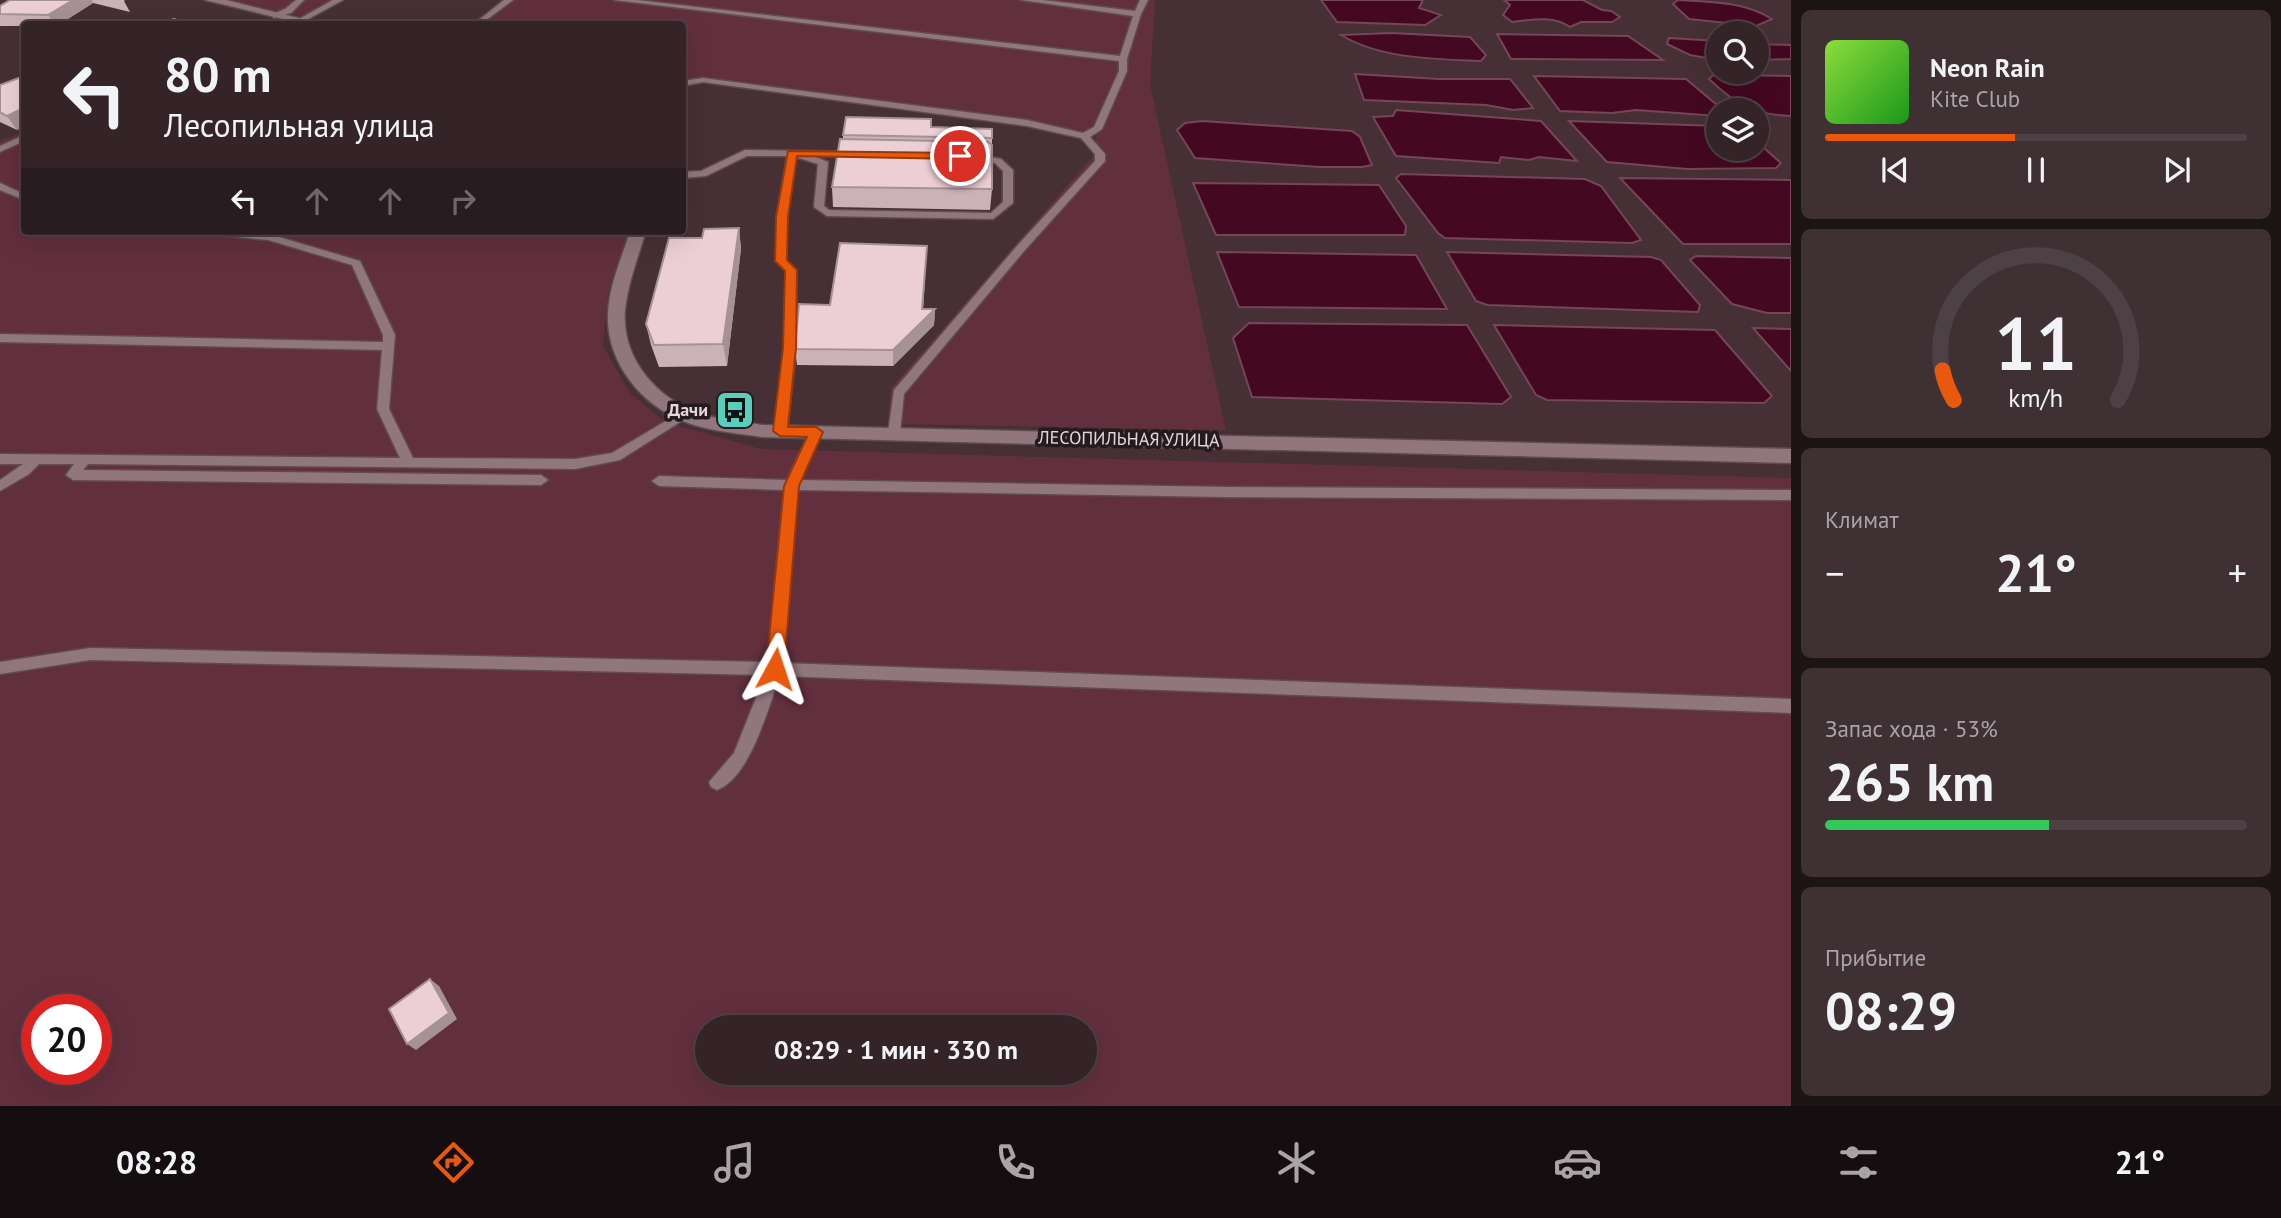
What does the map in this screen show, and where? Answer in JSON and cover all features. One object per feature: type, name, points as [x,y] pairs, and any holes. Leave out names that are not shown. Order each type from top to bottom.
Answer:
[{"type":"street","points":[[211,0],[291,21]]},
{"type":"street","name":"ЛЕСОПИЛЬНАЯ УЛИЦА","points":[[637,235],[618,295],[617,344],[639,384],[685,415],[750,429],[1791,456]]},
{"type":"lane","points":[[276,16],[288,11],[300,0]]},
{"type":"lane","points":[[301,21],[339,0]]},
{"type":"lane","points":[[481,21],[509,0]]},
{"type":"lane","points":[[618,0],[1123,60]]},
{"type":"lane","points":[[1025,0],[1138,13]]},
{"type":"lane","points":[[1084,136],[1098,129],[1123,71],[1123,60],[1144,0]]},
{"type":"lane","points":[[686,84],[703,80],[1027,123],[1084,136],[1100,154],[1100,161],[1021,248],[898,393],[894,433]]},
{"type":"lane","points":[[0,149],[21,139]]},
{"type":"lane","points":[[686,175],[703,173],[745,153],[876,155]]},
{"type":"lane","points":[[792,153],[823,162],[819,207],[827,213],[993,216],[1007,205],[1007,170],[998,161],[988,157],[960,156]]},
{"type":"lane","points":[[780,431],[790,348],[791,270],[781,261],[782,217],[792,153]]},
{"type":"lane","points":[[0,186],[21,196]]},
{"type":"lane","points":[[248,235],[269,237],[356,263],[389,335],[383,409],[409,464]]},
{"type":"lane","points":[[0,338],[387,346]]},
{"type":"lane","points":[[0,458],[575,464],[615,457],[685,415]]},
{"type":"lane","points":[[717,782],[740,758],[775,669],[792,486],[816,432]]},
{"type":"lane","points":[[0,486],[24,471],[36,459]]},
{"type":"lane","points":[[84,460],[73,475],[541,480]]},
{"type":"lane","points":[[659,481],[792,486],[1344,493],[1791,495]]},
{"type":"lane","points":[[0,668],[90,654],[775,669],[1791,706]]},
{"type":"shaded area","points":[[229,0],[331,0],[304,17]]},
{"type":"shaded area","points":[[513,0],[1155,0],[1150,85],[1226,430],[888,424],[891,388],[1100,148],[1095,140],[1097,134],[708,77],[686,80],[686,21],[484,21]]},
{"type":"shaded area","points":[[1321,0],[1423,0],[1419,8],[1441,15],[1425,25],[1337,22]]},
{"type":"shaded area","points":[[1504,0],[1583,0],[1620,17],[1612,22],[1581,22],[1570,27],[1549,20],[1512,22],[1503,15],[1510,5]]},
{"type":"shaded area","points":[[1678,0],[1715,2],[1750,9],[1772,19],[1689,19],[1673,4]]},
{"type":"shaded area","points":[[1391,33],[1470,37],[1486,55],[1481,61],[1408,56],[1373,49],[1341,35]]},
{"type":"shaded area","points":[[1497,34],[1628,36],[1663,60],[1511,59]]},
{"type":"shaded area","points":[[1669,38],[1706,40],[1706,58],[1690,55],[1667,44]]},
{"type":"shaded area","points":[[1769,44],[1791,45],[1791,59],[1769,60]]},
{"type":"shaded area","points":[[1355,74],[1439,79],[1510,79],[1533,108],[1513,110],[1486,105],[1364,100]]},
{"type":"shaded area","points":[[1534,76],[1686,79],[1709,98],[1706,98],[1706,115],[1636,110],[1612,113],[1560,111]]},
{"type":"shaded area","points":[[1769,76],[1791,76],[1791,116],[1769,113],[1769,98],[1728,96],[1715,84],[1769,84]]},
{"type":"shaded area","points":[[1396,110],[1541,121],[1577,161],[1501,157],[1499,163],[1396,156],[1373,117],[1393,116]]},
{"type":"shaded area","points":[[1202,121],[1352,131],[1360,137],[1372,165],[1320,167],[1195,158],[1177,130],[1185,123]]},
{"type":"shaded area","points":[[1569,121],[1706,126],[1706,161],[1769,161],[1769,152],[1781,163],[1776,168],[1687,169],[1607,162]]},
{"type":"shaded area","points":[[21,132],[21,235],[628,235],[608,294],[603,346],[630,393],[665,422],[761,449],[1791,478],[1791,1106],[0,1106],[0,141]]},
{"type":"shaded area","points":[[1401,174],[1585,179],[1601,186],[1641,240],[1632,243],[1445,238],[1438,233],[1396,178]]},
{"type":"shaded area","points":[[1620,178],[1791,180],[1791,244],[1683,244]]},
{"type":"shaded area","points":[[1193,183],[1379,185],[1406,226],[1405,235],[1216,235]]},
{"type":"shaded area","points":[[1217,252],[1416,255],[1447,309],[1239,307]]},
{"type":"shaded area","points":[[1447,252],[1651,257],[1661,260],[1700,305],[1698,312],[1487,305],[1476,301]]},
{"type":"shaded area","points":[[1696,256],[1791,258],[1791,313],[1767,313],[1732,304],[1690,260]]},
{"type":"shaded area","points":[[1249,323],[1467,325],[1511,397],[1502,404],[1252,397],[1233,338]]},
{"type":"shaded area","points":[[1494,325],[1715,330],[1772,396],[1764,403],[1547,400],[1536,395]]},
{"type":"shaded area","points":[[1753,328],[1791,329],[1791,371]]},
{"type":"building","points":[[10,0],[73,0],[48,15],[0,14],[0,6]]},
{"type":"building","points":[[21,77],[21,109],[7,116],[0,112],[0,85]]},
{"type":"building","points":[[846,117],[931,119],[931,127],[992,129],[992,138],[843,135]]},
{"type":"building","points":[[840,139],[988,142],[992,145],[992,189],[832,187]]},
{"type":"building","points":[[739,228],[723,344],[654,345],[646,324],[669,238],[702,238],[704,229]]},
{"type":"building","points":[[840,243],[927,246],[922,309],[935,309],[893,350],[795,349],[799,304],[830,305]]},
{"type":"building","points":[[430,979],[449,1013],[407,1044],[389,1009]]},
{"type":"place","name":"Дачи","points":[[735,410]]},
{"type":"route","points":[[775,669],[792,486],[816,432],[780,431],[790,348],[788,331],[791,270],[781,261],[782,217],[792,153],[960,156]]}]
